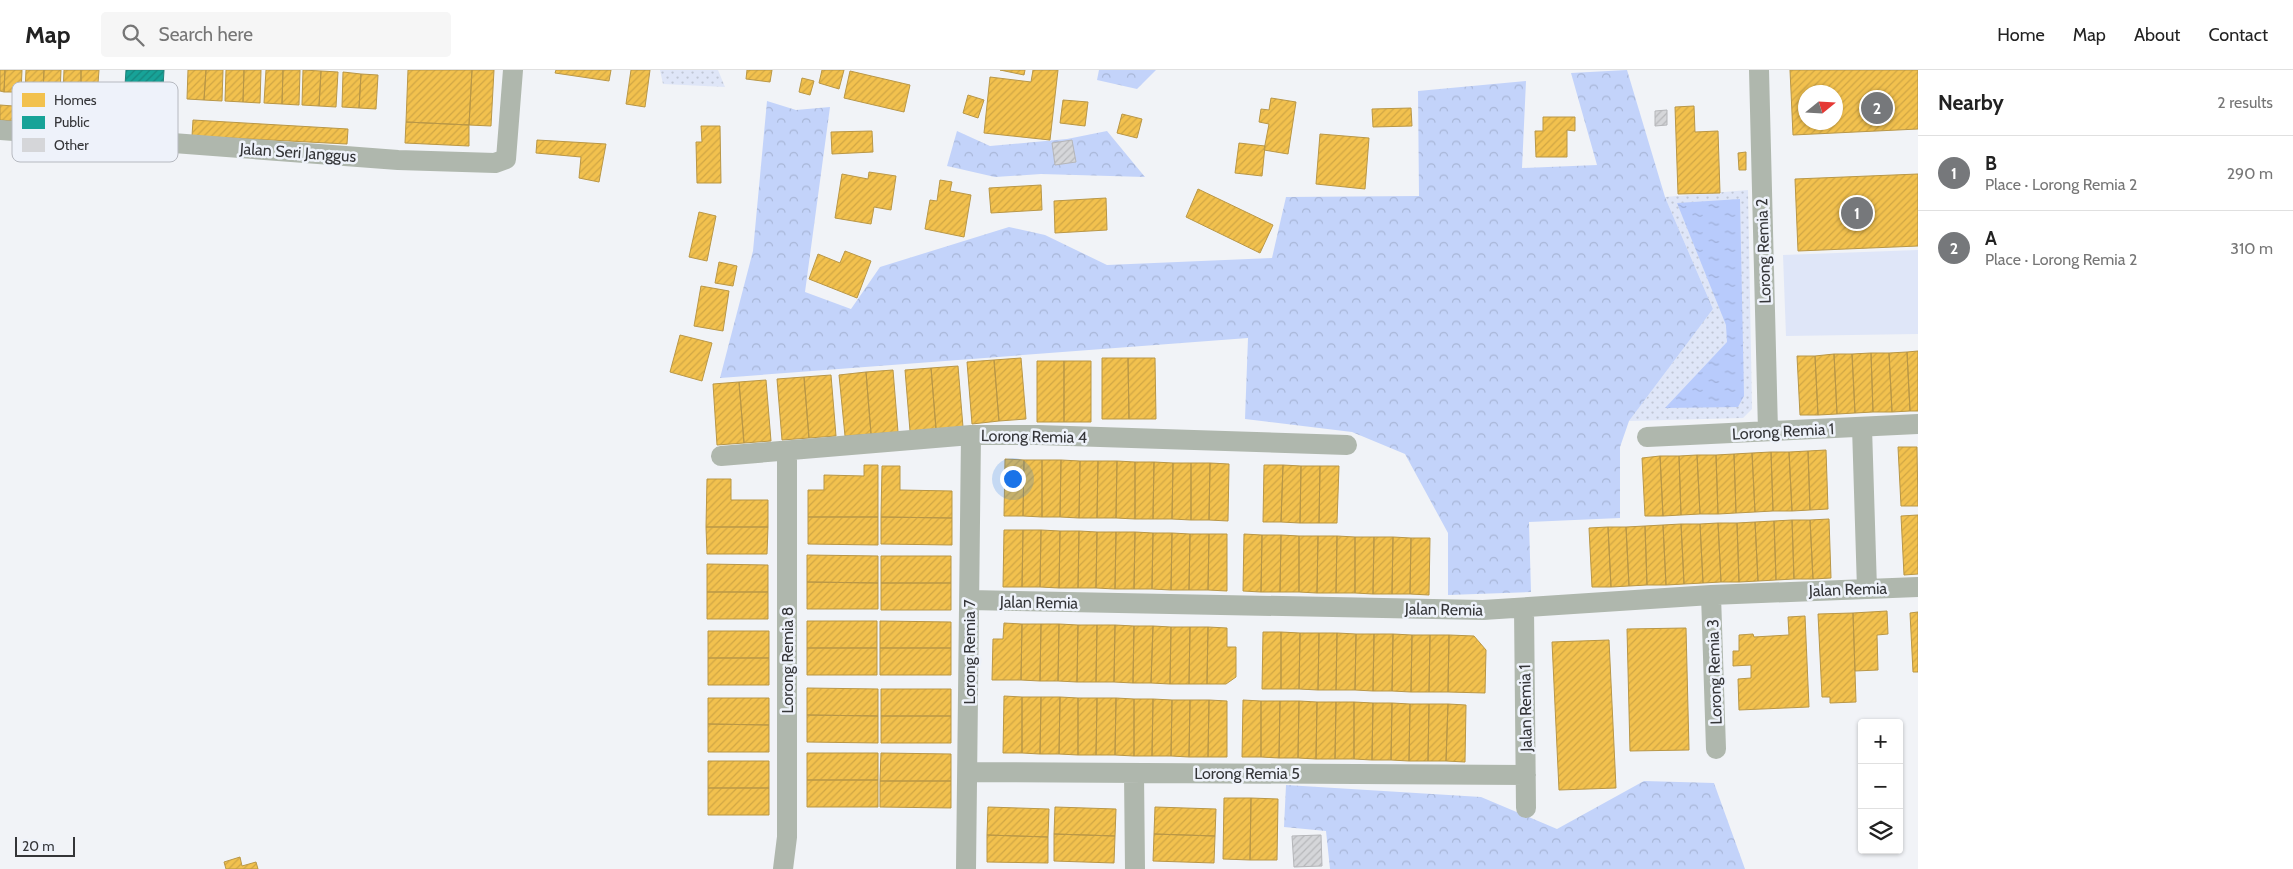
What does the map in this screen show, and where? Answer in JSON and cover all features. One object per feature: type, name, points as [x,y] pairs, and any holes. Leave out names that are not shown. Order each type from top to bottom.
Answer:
[{"type":"street","name":"Jalan Seri Janggus","points":[[178,143],[398,160],[495,163],[506,158],[513,70]]},
{"type":"street","name":"Lorong Remia 2","points":[[1759,70],[1768,431]]},
{"type":"street","name":"Lorong Remia 1","points":[[1648,437],[1918,424]]},
{"type":"street","points":[[1862,427],[1867,589]]},
{"type":"street","name":"Lorong Remia 4","points":[[721,456],[971,435],[1038,435],[1348,445]]},
{"type":"street","name":"Lorong Remia 7","points":[[966,869],[971,435]]},
{"type":"street","name":"Lorong Remia 8","points":[[783,869],[787,837],[787,451]]},
{"type":"street","name":"Jalan Remia","points":[[970,600],[1483,610],[1711,595],[1918,587]]},
{"type":"street","name":"Lorong Remia 3","points":[[1711,595],[1716,750]]},
{"type":"street","name":"Jalan Remia 1","points":[[1524,608],[1526,808]]},
{"type":"street","name":"Lorong Remia 5","points":[[968,772],[1526,775]]},
{"type":"street","points":[[1134,773],[1135,869]]},
{"type":"shaded area","points":[[660,70],[718,70],[725,87],[663,84]]},
{"type":"shaded area","points":[[1748,190],[1752,409],[1743,418],[1629,421],[1713,309],[1665,197]]},
{"type":"shaded area","points":[[1918,250],[1918,334],[1786,336],[1783,255]]},
{"type":"green space","points":[[1099,70],[1156,70],[1137,89],[1097,80]]},
{"type":"green space","points":[[1627,70],[1665,197],[1713,309],[1629,421],[1620,447],[1620,518],[1529,522],[1531,592],[1448,595],[1448,533],[1405,454],[1352,432],[1245,419],[1248,338],[720,378],[753,251],[767,101],[796,110],[830,107],[805,292],[851,309],[880,267],[1009,227],[1045,235],[1107,265],[1272,258],[1286,197],[1419,196],[1418,91],[1526,81],[1522,168],[1597,165],[1571,73]]},
{"type":"green space","points":[[957,131],[990,146],[1067,139],[1107,131],[1145,177],[1041,174],[995,177],[947,166]]},
{"type":"green space","points":[[1644,781],[1714,783],[1745,869],[1330,869],[1326,831],[1284,827],[1286,785],[1481,797],[1557,829]]},
{"type":"water","points":[[1740,199],[1744,396],[1738,407],[1665,408],[1727,342],[1726,325],[1677,203]]},
{"type":"building: Homes","points":[[0,70],[5,70],[4,92],[0,91]]},
{"type":"building: Homes","points":[[5,70],[22,70],[21,82],[12,82],[12,92],[4,92]]},
{"type":"building: Homes","points":[[26,70],[44,70],[44,82],[25,82]]},
{"type":"building: Homes","points":[[44,70],[61,70],[60,82],[44,82]]},
{"type":"building: Homes","points":[[64,70],[81,70],[81,82],[64,82]]},
{"type":"building: Homes","points":[[81,70],[99,70],[98,82],[81,82]]},
{"type":"building: Homes","points":[[188,70],[206,70],[204,100],[187,99]]},
{"type":"building: Homes","points":[[206,70],[223,70],[222,101],[204,100]]},
{"type":"building: Homes","points":[[226,70],[244,70],[243,102],[225,101]]},
{"type":"building: Homes","points":[[244,70],[261,70],[260,103],[243,102]]},
{"type":"building: Homes","points":[[266,70],[283,70],[282,104],[264,103]]},
{"type":"building: Homes","points":[[283,70],[300,70],[299,105],[282,104]]},
{"type":"building: Homes","points":[[303,70],[321,71],[319,106],[302,105]]},
{"type":"building: Homes","points":[[408,70],[472,70],[469,125],[406,122]]},
{"type":"building: Homes","points":[[472,70],[494,70],[491,126],[469,125]]},
{"type":"building: Homes","points":[[556,70],[611,70],[609,81],[555,73]]},
{"type":"building: Homes","points":[[631,70],[650,70],[645,107],[626,104]]},
{"type":"building: Homes","points":[[747,70],[772,70],[770,82],[746,79]]},
{"type":"building: Homes","points":[[822,70],[844,70],[839,89],[819,83]]},
{"type":"building: Homes","points":[[1000,70],[1025,70],[1024,75]]},
{"type":"building: Homes","points":[[1033,70],[1058,70],[1050,140],[984,133],[990,77],[1031,82]]},
{"type":"building: Homes","points":[[1790,70],[1918,70],[1918,129],[1793,135]]},
{"type":"building: Homes","points":[[321,71],[338,72],[336,107],[319,106]]},
{"type":"building: Homes","points":[[850,71],[910,85],[904,112],[844,98]]},
{"type":"building: Homes","points":[[343,72],[361,74],[359,108],[342,107]]},
{"type":"building: Homes","points":[[361,74],[378,75],[376,109],[359,108]]},
{"type":"building: Homes","points":[[802,78],[814,81],[810,95],[799,92]]},
{"type":"building: Homes","points":[[968,95],[984,100],[978,118],[963,113]]},
{"type":"building: Homes","points":[[1271,98],[1296,102],[1288,154],[1264,150],[1269,124],[1259,122],[1261,109],[1269,110]]},
{"type":"building: Homes","points":[[1063,100],[1088,102],[1085,126],[1060,123]]},
{"type":"building: Homes","points":[[0,105],[12,106],[12,121],[0,120]]},
{"type":"building: Homes","points":[[1694,106],[1695,132],[1718,131],[1720,193],[1678,194],[1675,107]]},
{"type":"building: Homes","points":[[1411,108],[1412,126],[1373,127],[1372,109]]},
{"type":"building: Homes","points":[[1122,114],[1142,119],[1137,138],[1117,133]]},
{"type":"building: Homes","points":[[1543,117],[1575,117],[1575,131],[1567,130],[1567,157],[1536,157],[1535,131],[1543,131]]},
{"type":"building: Homes","points":[[193,120],[348,129],[347,144],[192,136]]},
{"type":"building: Homes","points":[[406,122],[469,125],[469,146],[405,143]]},
{"type":"building: Homes","points":[[701,126],[720,126],[721,183],[697,183],[696,142],[702,142]]},
{"type":"building: Homes","points":[[872,131],[873,152],[832,154],[831,132]]},
{"type":"building: Homes","points":[[1320,134],[1369,138],[1365,189],[1316,184]]},
{"type":"building: Homes","points":[[537,140],[606,144],[599,182],[579,178],[581,157],[536,153]]},
{"type":"building: Homes","points":[[1239,143],[1265,146],[1262,176],[1235,173]]},
{"type":"building: Homes","points":[[1746,152],[1746,170],[1739,170],[1738,153]]},
{"type":"building: Homes","points":[[869,172],[896,176],[891,210],[874,207],[871,224],[835,218],[842,174],[868,179]]},
{"type":"building: Homes","points":[[1918,174],[1918,246],[1798,251],[1795,179]]},
{"type":"building: Homes","points":[[940,180],[952,182],[950,191],[971,195],[964,237],[925,229],[930,200],[937,201]]},
{"type":"building: Homes","points":[[1041,185],[1042,210],[991,213],[989,188]]},
{"type":"building: Homes","points":[[1198,189],[1273,225],[1260,253],[1186,217]]},
{"type":"building: Homes","points":[[1106,198],[1107,230],[1055,233],[1054,201]]},
{"type":"building: Homes","points":[[699,212],[716,216],[707,261],[689,257]]},
{"type":"building: Homes","points":[[845,251],[871,261],[857,298],[809,279],[818,254],[840,263]]},
{"type":"building: Homes","points":[[719,262],[737,266],[733,286],[715,283]]},
{"type":"building: Homes","points":[[701,286],[729,291],[723,331],[694,326]]},
{"type":"building: Homes","points":[[680,335],[712,343],[702,381],[670,372]]},
{"type":"building: Homes","points":[[1918,351],[1918,411],[1910,411],[1907,352]]},
{"type":"building: Homes","points":[[1907,352],[1910,411],[1892,412],[1889,353]]},
{"type":"building: Homes","points":[[1871,353],[1873,412],[1855,413],[1852,354]]},
{"type":"building: Homes","points":[[1871,353],[1889,353],[1892,412],[1873,412]]},
{"type":"building: Homes","points":[[1834,354],[1837,414],[1818,415],[1815,356]]},
{"type":"building: Homes","points":[[1834,354],[1852,354],[1855,413],[1837,414]]},
{"type":"building: Homes","points":[[1797,356],[1815,356],[1818,415],[1800,415]]},
{"type":"building: Homes","points":[[1021,358],[1026,419],[999,421],[994,360]]},
{"type":"building: Homes","points":[[1102,358],[1128,358],[1129,419],[1102,419]]},
{"type":"building: Homes","points":[[1128,358],[1155,358],[1156,419],[1129,419]]},
{"type":"building: Homes","points":[[994,360],[999,421],[972,424],[967,362]]},
{"type":"building: Homes","points":[[1037,361],[1064,361],[1064,422],[1037,422]]},
{"type":"building: Homes","points":[[1064,361],[1091,361],[1091,422],[1064,422]]},
{"type":"building: Homes","points":[[958,366],[963,427],[936,429],[931,368]]},
{"type":"building: Homes","points":[[931,368],[936,429],[910,431],[905,370]]},
{"type":"building: Homes","points":[[893,370],[898,432],[871,434],[866,372]]},
{"type":"building: Homes","points":[[866,372],[871,434],[845,436],[839,375]]},
{"type":"building: Homes","points":[[831,375],[836,436],[809,438],[804,377]]},
{"type":"building: Homes","points":[[804,377],[809,438],[782,440],[777,379]]},
{"type":"building: Homes","points":[[766,380],[771,441],[744,443],[739,382]]},
{"type":"building: Homes","points":[[739,382],[744,443],[717,445],[713,384]]},
{"type":"building: Homes","points":[[1898,447],[1917,447],[1918,506],[1901,506]]},
{"type":"building: Homes","points":[[1826,450],[1828,509],[1810,510],[1808,451]]},
{"type":"building: Homes","points":[[1808,451],[1810,510],[1792,511],[1789,452]]},
{"type":"building: Homes","points":[[1771,452],[1773,511],[1755,512],[1752,453]]},
{"type":"building: Homes","points":[[1771,452],[1789,452],[1792,511],[1773,511]]},
{"type":"building: Homes","points":[[1752,453],[1755,512],[1736,513],[1734,454]]},
{"type":"building: Homes","points":[[1734,454],[1736,513],[1718,514],[1716,455]]},
{"type":"building: Homes","points":[[1697,455],[1700,514],[1681,515],[1679,456]]},
{"type":"building: Homes","points":[[1697,455],[1716,455],[1718,514],[1700,514]]},
{"type":"building: Homes","points":[[1660,456],[1663,516],[1645,516],[1642,458]]},
{"type":"building: Homes","points":[[1660,456],[1679,456],[1681,515],[1663,516]]},
{"type":"building: Homes","points":[[1005,459],[1024,460],[1023,516],[1004,516]]},
{"type":"building: Homes","points":[[1024,460],[1042,460],[1042,517],[1023,516]]},
{"type":"building: Homes","points":[[1042,460],[1061,460],[1060,517],[1042,517]]},
{"type":"building: Homes","points":[[1061,460],[1080,461],[1079,518],[1060,517]]},
{"type":"building: Homes","points":[[1080,461],[1098,461],[1097,518],[1079,518]]},
{"type":"building: Homes","points":[[1098,461],[1117,461],[1116,518],[1097,518]]},
{"type":"building: Homes","points":[[1117,461],[1135,462],[1135,519],[1116,518]]},
{"type":"building: Homes","points":[[1135,462],[1154,462],[1153,519],[1135,519]]},
{"type":"building: Homes","points":[[1154,462],[1173,463],[1172,519],[1153,519]]},
{"type":"building: Homes","points":[[1173,463],[1191,463],[1191,520],[1172,519]]},
{"type":"building: Homes","points":[[1191,463],[1210,463],[1209,520],[1191,520]]},
{"type":"building: Homes","points":[[1210,463],[1229,464],[1228,521],[1209,520]]},
{"type":"building: Homes","points":[[864,465],[878,465],[878,517],[808,517],[808,490],[824,490],[824,475],[864,476]]},
{"type":"building: Homes","points":[[1264,465],[1283,465],[1281,522],[1263,522]]},
{"type":"building: Homes","points":[[1283,465],[1301,466],[1300,523],[1281,522]]},
{"type":"building: Homes","points":[[882,466],[900,466],[900,490],[952,491],[952,518],[881,517]]},
{"type":"building: Homes","points":[[1301,466],[1320,466],[1319,523],[1300,523]]},
{"type":"building: Homes","points":[[1320,466],[1339,466],[1337,523],[1319,523]]},
{"type":"building: Homes","points":[[707,479],[731,479],[731,500],[768,500],[768,527],[706,527]]},
{"type":"building: Homes","points":[[1918,515],[1918,574],[1904,575],[1901,516]]},
{"type":"building: Homes","points":[[808,517],[878,517],[878,545],[808,544]]},
{"type":"building: Homes","points":[[881,517],[952,518],[952,545],[881,544]]},
{"type":"building: Homes","points":[[1829,519],[1831,578],[1813,579],[1810,520]]},
{"type":"building: Homes","points":[[1792,520],[1794,579],[1776,580],[1774,521]]},
{"type":"building: Homes","points":[[1792,520],[1810,520],[1813,579],[1794,579]]},
{"type":"building: Homes","points":[[1774,521],[1776,580],[1758,581],[1755,522]]},
{"type":"building: Homes","points":[[1755,522],[1758,581],[1739,582],[1737,523]]},
{"type":"building: Homes","points":[[1718,523],[1721,582],[1703,583],[1700,524]]},
{"type":"building: Homes","points":[[1718,523],[1737,523],[1739,582],[1721,582]]},
{"type":"building: Homes","points":[[1681,524],[1684,584],[1666,585],[1663,525]]},
{"type":"building: Homes","points":[[1681,524],[1700,524],[1703,583],[1684,584]]},
{"type":"building: Homes","points":[[1663,525],[1666,585],[1647,585],[1645,526]]},
{"type":"building: Homes","points":[[1645,526],[1647,585],[1629,586],[1626,527]]},
{"type":"building: Homes","points":[[706,527],[768,527],[767,554],[707,554]]},
{"type":"building: Homes","points":[[1608,527],[1611,587],[1592,587],[1589,528]]},
{"type":"building: Homes","points":[[1608,527],[1626,527],[1629,586],[1611,587]]},
{"type":"building: Homes","points":[[1004,530],[1023,530],[1022,587],[1003,587]]},
{"type":"building: Homes","points":[[1023,530],[1041,530],[1040,587],[1022,587]]},
{"type":"building: Homes","points":[[1041,530],[1060,531],[1059,588],[1040,587]]},
{"type":"building: Homes","points":[[1060,531],[1079,531],[1078,588],[1059,588]]},
{"type":"building: Homes","points":[[1079,531],[1097,532],[1096,588],[1078,588]]},
{"type":"building: Homes","points":[[1097,532],[1116,532],[1115,589],[1096,588]]},
{"type":"building: Homes","points":[[1116,532],[1135,532],[1134,589],[1115,589]]},
{"type":"building: Homes","points":[[1135,532],[1153,533],[1152,589],[1134,589]]},
{"type":"building: Homes","points":[[1153,533],[1172,533],[1171,590],[1152,589]]},
{"type":"building: Homes","points":[[1172,533],[1190,534],[1189,590],[1171,590]]},
{"type":"building: Homes","points":[[1190,534],[1209,534],[1208,590],[1189,590]]},
{"type":"building: Homes","points":[[1209,534],[1227,534],[1227,591],[1208,590]]},
{"type":"building: Homes","points":[[1244,534],[1262,535],[1261,592],[1243,591]]},
{"type":"building: Homes","points":[[1262,535],[1281,535],[1280,592],[1261,592]]},
{"type":"building: Homes","points":[[1281,535],[1299,536],[1299,592],[1280,592]]},
{"type":"building: Homes","points":[[1299,536],[1318,536],[1317,593],[1299,592]]},
{"type":"building: Homes","points":[[1318,536],[1337,536],[1336,593],[1317,593]]},
{"type":"building: Homes","points":[[1337,536],[1355,537],[1355,593],[1336,593]]},
{"type":"building: Homes","points":[[1355,537],[1374,537],[1373,594],[1355,593]]},
{"type":"building: Homes","points":[[1374,537],[1393,537],[1392,594],[1373,594]]},
{"type":"building: Homes","points":[[1393,537],[1411,538],[1410,594],[1392,594]]},
{"type":"building: Homes","points":[[1411,538],[1430,538],[1429,595],[1410,594]]},
{"type":"building: Homes","points":[[807,555],[878,556],[878,583],[807,582]]},
{"type":"building: Homes","points":[[881,556],[951,556],[951,583],[881,583]]},
{"type":"building: Homes","points":[[707,564],[768,565],[768,592],[707,592]]},
{"type":"building: Homes","points":[[807,582],[878,583],[878,609],[807,609]]},
{"type":"building: Homes","points":[[881,583],[951,583],[951,610],[881,610]]},
{"type":"building: Homes","points":[[707,592],[768,592],[768,619],[707,619]]},
{"type":"building: Homes","points":[[1887,611],[1888,634],[1877,635],[1878,670],[1855,671],[1853,613]]},
{"type":"building: Homes","points":[[1918,612],[1918,672],[1913,672],[1910,613]]},
{"type":"building: Homes","points":[[1853,613],[1856,702],[1830,703],[1830,697],[1822,697],[1818,614]]},
{"type":"building: Homes","points":[[1805,616],[1809,707],[1739,710],[1738,679],[1751,678],[1751,665],[1733,666],[1733,651],[1739,651],[1739,635],[1753,634],[1754,637],[1789,635],[1788,617]]},
{"type":"building: Homes","points":[[807,621],[877,621],[877,648],[807,648]]},
{"type":"building: Homes","points":[[880,621],[951,622],[951,648],[880,648]]},
{"type":"building: Homes","points":[[1004,623],[1022,624],[1021,680],[992,680],[993,639],[1003,639]]},
{"type":"building: Homes","points":[[1022,624],[1041,624],[1040,681],[1021,680]]},
{"type":"building: Homes","points":[[1041,624],[1059,624],[1058,681],[1040,681]]},
{"type":"building: Homes","points":[[1059,624],[1078,625],[1077,682],[1058,681]]},
{"type":"building: Homes","points":[[1078,625],[1097,625],[1096,682],[1077,682]]},
{"type":"building: Homes","points":[[1097,625],[1115,625],[1114,682],[1096,682]]},
{"type":"building: Homes","points":[[1115,625],[1134,626],[1133,683],[1114,682]]},
{"type":"building: Homes","points":[[1134,626],[1153,626],[1151,683],[1133,683]]},
{"type":"building: Homes","points":[[1153,626],[1171,627],[1170,684],[1151,683]]},
{"type":"building: Homes","points":[[1171,627],[1190,627],[1189,684],[1170,684]]},
{"type":"building: Homes","points":[[1190,627],[1208,627],[1207,684],[1189,684]]},
{"type":"building: Homes","points":[[1208,627],[1227,628],[1227,647],[1236,647],[1236,677],[1226,684],[1207,684]]},
{"type":"building: Homes","points":[[1686,628],[1689,750],[1630,751],[1627,629]]},
{"type":"building: Homes","points":[[708,631],[769,631],[769,658],[708,658]]},
{"type":"building: Homes","points":[[1263,632],[1281,632],[1281,689],[1262,689]]},
{"type":"building: Homes","points":[[1281,632],[1300,633],[1299,689],[1281,689]]},
{"type":"building: Homes","points":[[1300,633],[1319,633],[1318,690],[1299,689]]},
{"type":"building: Homes","points":[[1319,633],[1337,633],[1336,690],[1318,690]]},
{"type":"building: Homes","points":[[1337,633],[1356,634],[1355,690],[1336,690]]},
{"type":"building: Homes","points":[[1356,634],[1374,634],[1373,691],[1355,690]]},
{"type":"building: Homes","points":[[1374,634],[1393,634],[1392,691],[1373,691]]},
{"type":"building: Homes","points":[[1393,634],[1412,635],[1411,692],[1392,691]]},
{"type":"building: Homes","points":[[1412,635],[1430,635],[1429,692],[1411,692]]},
{"type":"building: Homes","points":[[1430,635],[1449,635],[1448,692],[1429,692]]},
{"type":"building: Homes","points":[[1449,635],[1474,636],[1486,650],[1485,693],[1448,692]]},
{"type":"building: Homes","points":[[1609,640],[1616,788],[1559,790],[1552,642]]},
{"type":"building: Homes","points":[[807,648],[877,648],[877,675],[807,675]]},
{"type":"building: Homes","points":[[880,648],[951,648],[951,675],[880,675]]},
{"type":"building: Homes","points":[[708,658],[769,658],[769,685],[708,685]]},
{"type":"building: Homes","points":[[807,688],[878,689],[878,716],[807,715]]},
{"type":"building: Homes","points":[[881,689],[951,689],[951,716],[881,716]]},
{"type":"building: Homes","points":[[1004,696],[1022,697],[1022,753],[1003,753]]},
{"type":"building: Homes","points":[[1022,697],[1041,697],[1040,754],[1022,753]]},
{"type":"building: Homes","points":[[1041,697],[1060,697],[1059,754],[1040,754]]},
{"type":"building: Homes","points":[[1060,697],[1078,698],[1078,755],[1059,754]]},
{"type":"building: Homes","points":[[708,698],[769,698],[769,725],[708,724]]},
{"type":"building: Homes","points":[[1078,698],[1097,698],[1096,755],[1078,755]]},
{"type":"building: Homes","points":[[1097,698],[1116,698],[1115,755],[1096,755]]},
{"type":"building: Homes","points":[[1116,698],[1134,699],[1134,756],[1115,755]]},
{"type":"building: Homes","points":[[1134,699],[1153,699],[1152,756],[1134,756]]},
{"type":"building: Homes","points":[[1153,699],[1172,700],[1171,756],[1152,756]]},
{"type":"building: Homes","points":[[1172,700],[1190,700],[1189,757],[1171,756]]},
{"type":"building: Homes","points":[[1190,700],[1209,700],[1208,757],[1189,757]]},
{"type":"building: Homes","points":[[1209,700],[1227,701],[1227,757],[1208,757]]},
{"type":"building: Homes","points":[[1243,700],[1261,701],[1261,757],[1242,757]]},
{"type":"building: Homes","points":[[1261,701],[1280,701],[1279,758],[1261,757]]},
{"type":"building: Homes","points":[[1280,701],[1299,701],[1298,758],[1279,758]]},
{"type":"building: Homes","points":[[1299,701],[1317,702],[1316,759],[1298,758]]},
{"type":"building: Homes","points":[[1317,702],[1336,702],[1335,759],[1316,759]]},
{"type":"building: Homes","points":[[1336,702],[1354,702],[1354,759],[1335,759]]},
{"type":"building: Homes","points":[[1354,702],[1373,703],[1372,760],[1354,759]]},
{"type":"building: Homes","points":[[1373,703],[1392,703],[1391,760],[1372,760]]},
{"type":"building: Homes","points":[[1392,703],[1410,704],[1409,761],[1391,760]]},
{"type":"building: Homes","points":[[1410,704],[1429,704],[1428,761],[1409,761]]},
{"type":"building: Homes","points":[[1429,704],[1448,704],[1446,761],[1428,761]]},
{"type":"building: Homes","points":[[1448,704],[1466,705],[1465,762],[1446,761]]},
{"type":"building: Homes","points":[[807,715],[878,716],[878,743],[807,742]]},
{"type":"building: Homes","points":[[881,716],[951,716],[951,743],[881,743]]},
{"type":"building: Homes","points":[[708,724],[769,725],[769,752],[708,752]]},
{"type":"building: Homes","points":[[807,753],[878,753],[878,780],[807,780]]},
{"type":"building: Homes","points":[[881,753],[951,754],[951,781],[880,781]]},
{"type":"building: Homes","points":[[708,761],[769,761],[769,788],[708,788]]},
{"type":"building: Homes","points":[[807,780],[878,780],[878,807],[807,807]]},
{"type":"building: Homes","points":[[880,781],[951,781],[951,808],[880,807]]},
{"type":"building: Homes","points":[[708,788],[769,788],[769,815],[708,815]]},
{"type":"building: Homes","points":[[1224,798],[1251,798],[1250,860],[1223,859]]},
{"type":"building: Homes","points":[[1251,798],[1278,799],[1277,860],[1250,860]]},
{"type":"building: Homes","points":[[988,807],[1049,809],[1048,837],[987,835]]},
{"type":"building: Homes","points":[[1055,807],[1116,809],[1115,836],[1054,834]]},
{"type":"building: Homes","points":[[1155,807],[1216,809],[1215,836],[1154,834]]},
{"type":"building: Homes","points":[[1054,834],[1115,836],[1114,863],[1054,861]]},
{"type":"building: Homes","points":[[1154,834],[1215,836],[1214,863],[1153,861]]},
{"type":"building: Homes","points":[[987,835],[1048,837],[1048,863],[987,862]]},
{"type":"building: Homes","points":[[240,857],[242,866],[256,862],[258,869],[226,869],[224,862]]},
{"type":"building: Public","points":[[126,70],[164,70],[163,82],[125,82]]},
{"type":"building: Other","points":[[1667,110],[1667,125],[1655,126],[1655,111]]},
{"type":"building: Other","points":[[1072,140],[1076,162],[1055,165],[1052,143]]},
{"type":"building: Other","points":[[1321,835],[1322,866],[1294,867],[1292,836]]},
{"type":"place","name":"A","points":[[1877,108]]},
{"type":"place","name":"B","points":[[1857,213]]}]
